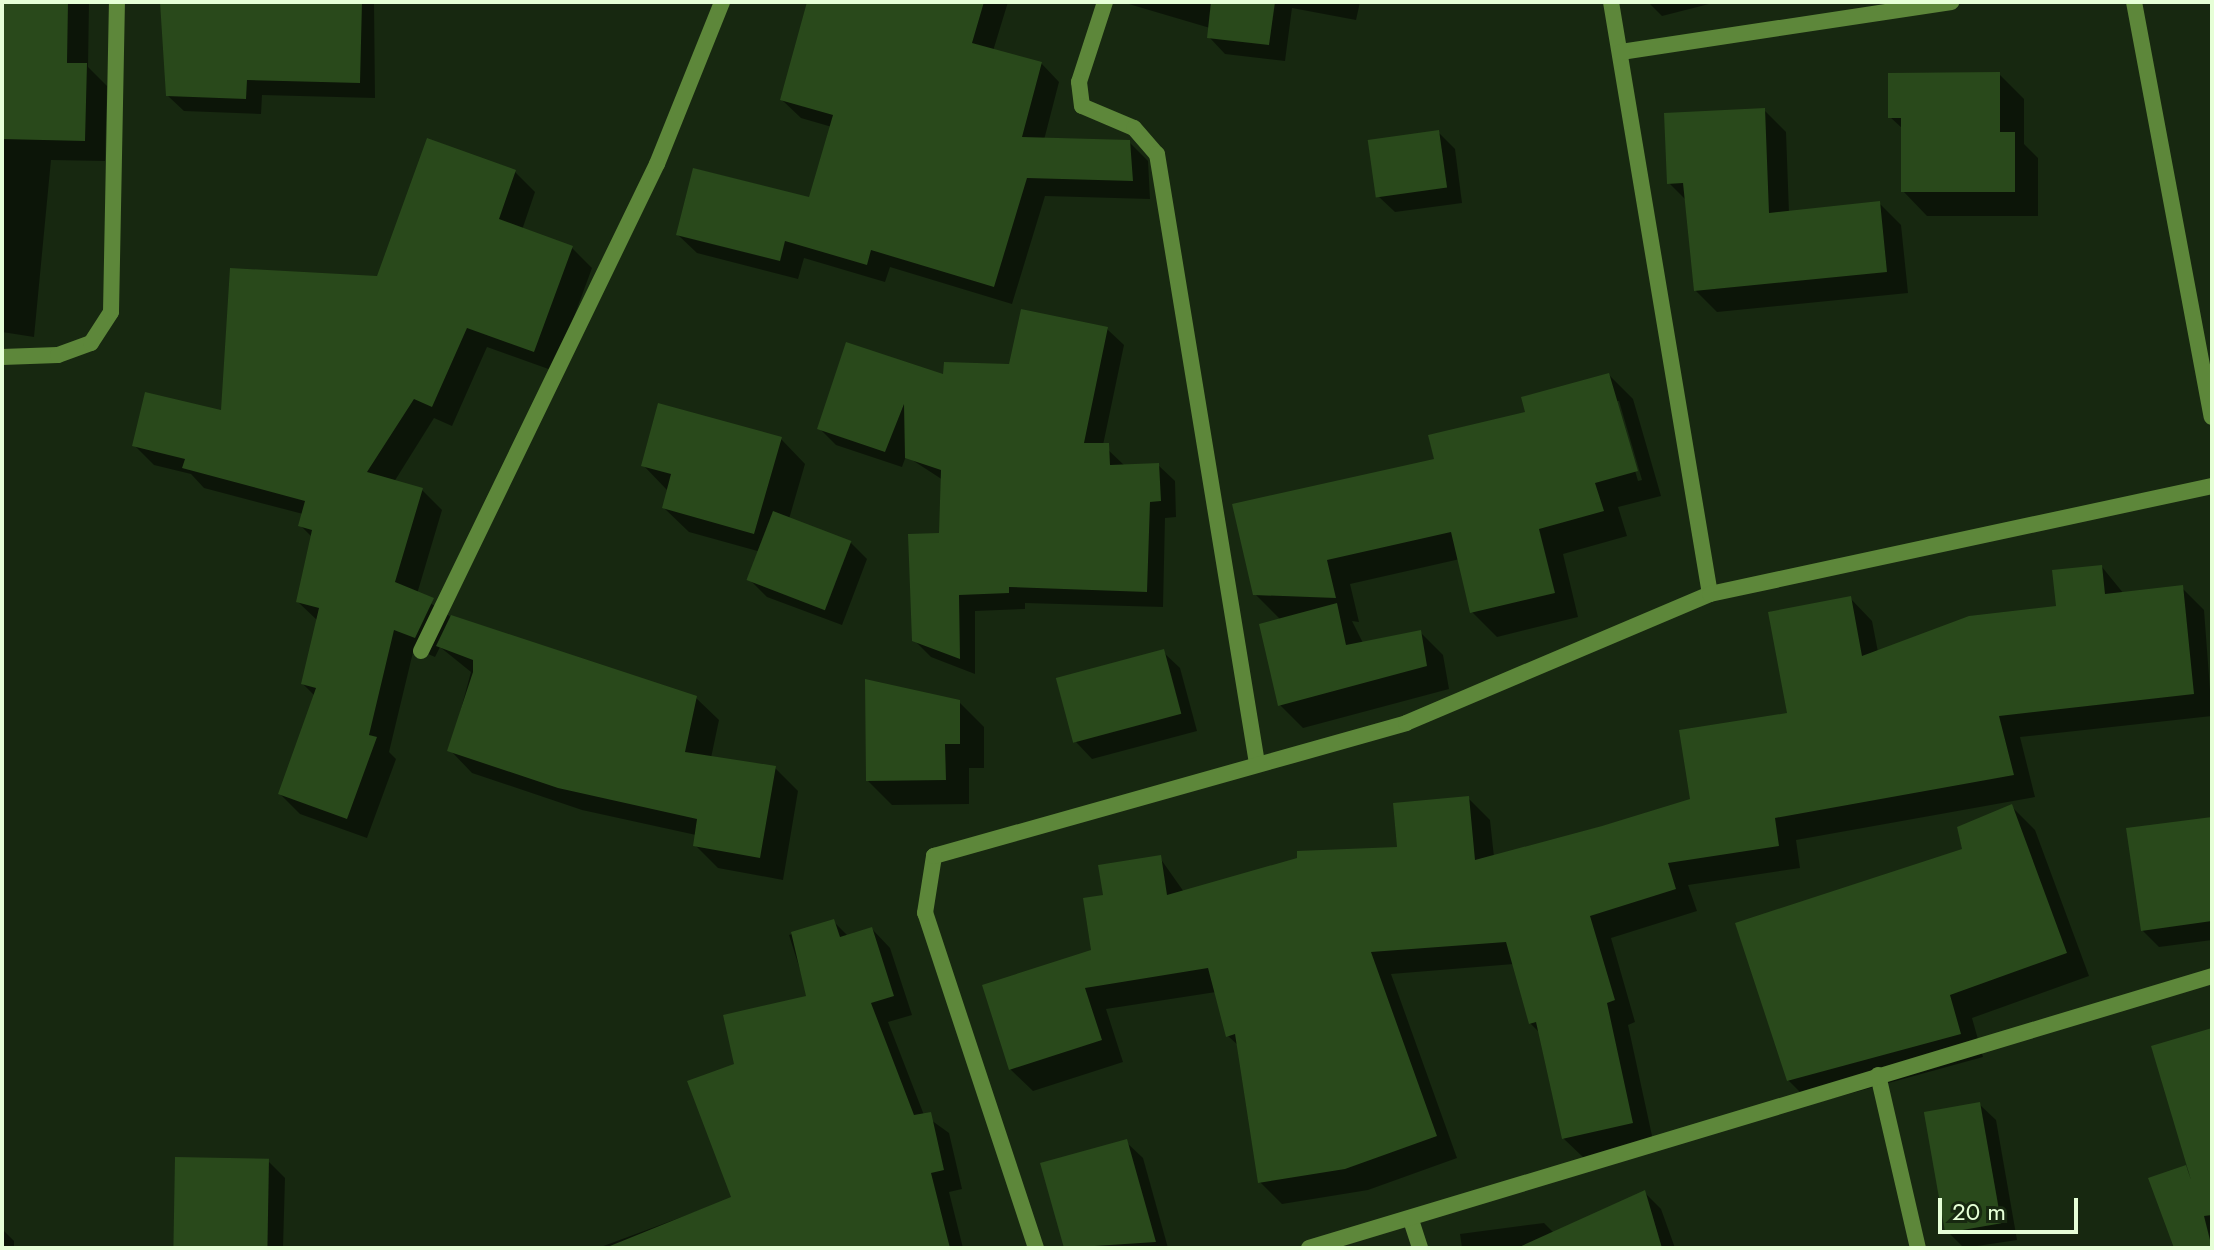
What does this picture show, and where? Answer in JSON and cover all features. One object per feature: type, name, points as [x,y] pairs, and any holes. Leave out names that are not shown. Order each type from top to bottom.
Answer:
[{"type":"street","points":[[2,357],[58,355],[91,343],[111,312],[117,2]]},
{"type":"street","points":[[421,651],[657,164],[722,2]]},
{"type":"street","points":[[1105,2],[1079,82],[1082,106],[1134,128],[1157,154],[1257,763]]},
{"type":"street","points":[[1611,2],[1710,594]]},
{"type":"street","points":[[1621,52],[1951,2]]},
{"type":"street","points":[[2134,2],[2212,417]]},
{"type":"street","points":[[1036,1248],[925,913],[934,856],[1406,723],[1710,594],[2212,486]]},
{"type":"street","points":[[1309,1248],[1411,1220],[1878,1075],[2212,976]]},
{"type":"street","points":[[1878,1075],[1918,1248]]},
{"type":"street","points":[[1411,1220],[1420,1248]]},
{"type":"building","points":[[2,2],[68,2],[67,63],[87,63],[85,141],[2,139]]},
{"type":"building","points":[[160,2],[362,2],[360,83],[247,80],[246,99],[166,96]]},
{"type":"building","points":[[807,2],[984,2],[972,43],[1042,62],[1022,137],[1130,140],[1133,181],[1027,178],[994,287],[871,250],[867,265],[785,241],[780,261],[676,235],[693,168],[809,197],[833,115],[780,100]]},
{"type":"building","points":[[1211,2],[1275,2],[1269,45],[1207,38]]},
{"type":"building","points":[[2000,72],[2000,132],[2015,132],[2015,192],[1901,192],[1901,118],[1888,118],[1888,73]]},
{"type":"building","points":[[1765,108],[1769,213],[1880,201],[1887,272],[1694,291],[1683,183],[1667,184],[1664,113]]},
{"type":"building","points":[[1439,130],[1447,187],[1376,197],[1368,140]]},
{"type":"building","points":[[427,138],[516,170],[499,219],[573,246],[534,352],[467,328],[432,407],[414,399],[367,472],[423,488],[395,582],[434,598],[415,638],[394,630],[369,735],[377,737],[347,819],[278,794],[316,688],[301,684],[319,608],[296,602],[312,530],[298,526],[305,501],[182,468],[185,459],[132,446],[145,392],[221,410],[230,268],[377,276]]},
{"type":"building","points":[[1021,309],[1108,327],[1084,443],[1109,443],[1110,465],[1159,463],[1161,501],[1150,502],[1147,592],[1009,587],[1009,593],[959,595],[960,659],[912,641],[908,534],[939,533],[941,470],[905,458],[904,404],[885,452],[817,429],[846,342],[943,374],[944,362],[1009,364]]},
{"type":"building","points":[[1609,373],[1638,471],[1595,483],[1604,511],[1539,529],[1555,593],[1470,613],[1451,532],[1327,560],[1336,598],[1253,595],[1232,504],[1434,459],[1428,435],[1525,412],[1521,397]]},
{"type":"building","points":[[658,403],[782,437],[754,534],[662,508],[671,474],[641,466]]},
{"type":"building","points":[[773,511],[851,541],[825,610],[746,580]]},
{"type":"building","points":[[2102,565],[2105,594],[2183,585],[2194,694],[1999,716],[2014,775],[1775,818],[1779,846],[1668,863],[1676,889],[1590,916],[1615,1000],[1607,1003],[1633,1123],[1562,1139],[1536,1022],[1529,1024],[1506,942],[1371,952],[1437,1136],[1345,1169],[1258,1183],[1235,1034],[1226,1037],[1208,968],[1085,988],[1102,1040],[1009,1070],[982,985],[1091,950],[1083,898],[1103,895],[1098,865],[1161,855],[1167,895],[1297,858],[1297,851],[1397,847],[1393,803],[1469,796],[1475,860],[1602,826],[1690,799],[1679,730],[1787,713],[1768,612],[1851,596],[1862,656],[1969,616],[2056,606],[2052,570]]},
{"type":"building","points":[[1337,603],[1346,645],[1421,630],[1427,666],[1278,706],[1259,624]]},
{"type":"building","points":[[451,615],[697,696],[685,752],[776,766],[760,858],[693,846],[697,819],[558,788],[447,751],[473,672],[473,660],[436,646]]},
{"type":"building","points":[[1164,649],[1181,714],[1073,743],[1056,678]]},
{"type":"building","points":[[865,679],[960,700],[960,744],[945,744],[946,780],[866,781]]},
{"type":"building","points":[[2012,804],[2067,953],[1950,995],[1961,1034],[1787,1081],[1735,923],[1962,849],[1957,827]]},
{"type":"building","points":[[2212,817],[2212,921],[2141,931],[2126,828]]},
{"type":"building","points":[[834,919],[840,937],[872,927],[894,996],[871,1003],[914,1115],[931,1112],[944,1170],[931,1173],[950,1248],[605,1248],[731,1197],[687,1081],[734,1064],[723,1015],[806,996],[791,932]]},
{"type":"building","points":[[2212,1028],[2212,1215],[2204,1216],[2212,1248],[2174,1248],[2148,1178],[2186,1165],[2191,1180],[2151,1046]]},
{"type":"building","points":[[1980,1102],[2001,1223],[1945,1233],[1924,1112]]},
{"type":"building","points":[[1127,1139],[1156,1242],[1064,1248],[1040,1163]]},
{"type":"building","points":[[175,1157],[269,1159],[267,1248],[173,1246]]},
{"type":"building","points":[[1645,1190],[1662,1248],[1517,1248]]}]
